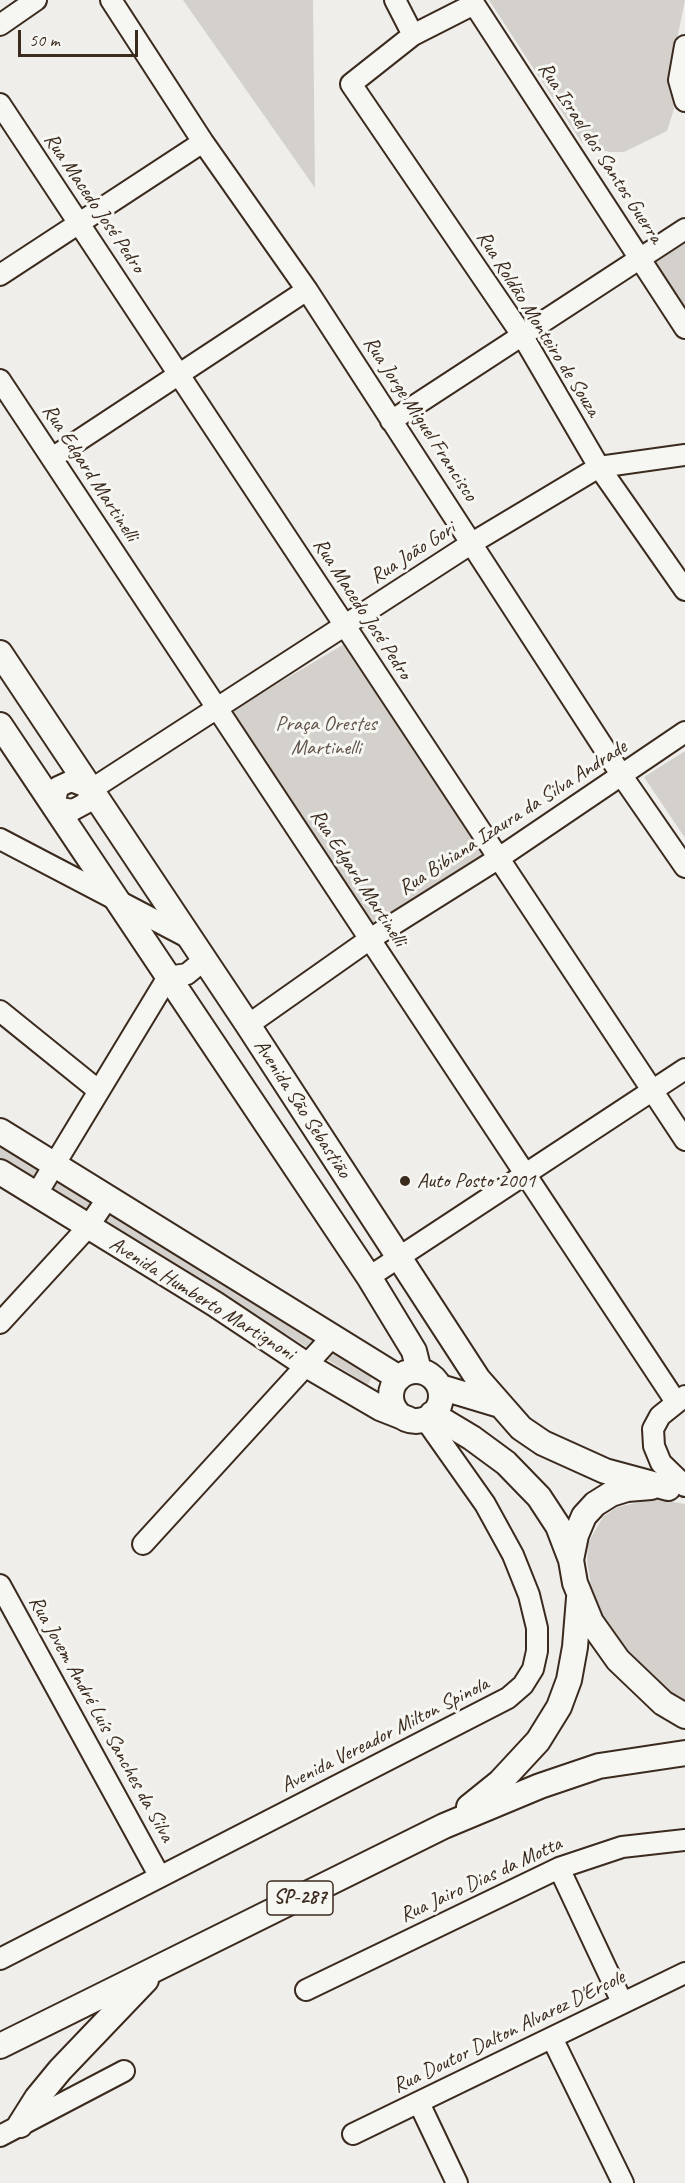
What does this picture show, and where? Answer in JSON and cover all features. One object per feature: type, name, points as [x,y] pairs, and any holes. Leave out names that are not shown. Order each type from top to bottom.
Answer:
[{"type":"main road","name":"Avenida São Sebastião","points":[[0,652],[248,1025],[457,1350],[503,1409],[521,1428],[573,1458],[605,1471],[680,1488]]},
{"type":"main road","name":"Avenida São Sebastião","points":[[0,725],[369,1277],[414,1351],[409,1374]]},
{"type":"main road","name":"Avenida Humberto Martignoni","points":[[0,1131],[332,1337],[409,1374]]},
{"type":"main road","name":"Avenida Humberto Martignoni","points":[[0,1172],[215,1304],[308,1366],[380,1408],[422,1417],[456,1428],[506,1463],[539,1497],[558,1526],[571,1560],[579,1592]]},
{"type":"main road","points":[[328,1216],[358,1196]]},
{"type":"main road","points":[[440,1387],[441,1401],[422,1417],[395,1408],[392,1402],[392,1392],[409,1374],[432,1377],[440,1387],[503,1409]]},
{"type":"main road","points":[[456,1428],[464,1419],[476,1414],[503,1409]]},
{"type":"main road","points":[[571,1560],[576,1535],[584,1516],[595,1504],[611,1494],[627,1489],[680,1488]]},
{"type":"main road","points":[[579,1592],[591,1622],[618,1660],[663,1703],[685,1716]]},
{"type":"main road","name":"SP-287","points":[[444,1826],[500,1782],[538,1742],[559,1707],[569,1680],[575,1647],[579,1592]]},
{"type":"main road","name":"SP-287","points":[[0,2046],[444,1826],[540,1786],[599,1766],[685,1753]]},
{"type":"main road","points":[[10,2131],[60,2070],[156,1969]]},
{"type":"street","points":[[0,25],[36,0]]},
{"type":"street","name":"Rua Jorge Miguel Francisco","points":[[111,0],[203,142],[307,290],[622,776],[685,867]]},
{"type":"street","points":[[395,0],[413,35]]},
{"type":"street","name":"Rua Israel dos Santos Guerra","points":[[413,35],[474,4],[685,328]]},
{"type":"street","name":"Rua Roldão Monteiro de Souza","points":[[413,35],[351,84],[522,335],[598,467],[685,590]]},
{"type":"street","points":[[685,46],[679,80],[685,101]]},
{"type":"street","name":"Rua Macedo José Pedro","points":[[0,104],[685,1140]]},
{"type":"street","points":[[0,275],[203,142]]},
{"type":"street","points":[[391,420],[685,229]]},
{"type":"street","points":[[52,458],[307,290]]},
{"type":"street","name":"Rua Edgard Martinelli","points":[[0,380],[525,1174],[682,1401]]},
{"type":"street","name":"Rua João Gori","points":[[54,807],[68,810],[84,806],[92,789],[472,543],[598,467],[685,455]]},
{"type":"street","name":"Rua Bibiana Izaura da Silva Andrade","points":[[248,1025],[370,939],[499,858],[685,732]]},
{"type":"street","points":[[54,807],[58,788],[65,782],[81,783],[92,789]]},
{"type":"street","points":[[0,839],[191,939]]},
{"type":"street","points":[[36,1195],[168,977],[187,974],[204,960]]},
{"type":"street","points":[[0,1011],[99,1091]]},
{"type":"street","points":[[369,1277],[685,1070]]},
{"type":"street","points":[[0,1323],[88,1227],[107,1199]]},
{"type":"street","points":[[143,1544],[308,1366],[332,1337]]},
{"type":"street","points":[[680,1488],[661,1463],[654,1446],[656,1422],[682,1401]]},
{"type":"street","name":"Avenida Vereador Milton Spinola","points":[[0,1959],[508,1698],[523,1685],[533,1669],[537,1651],[537,1628],[529,1595],[513,1555],[486,1504],[422,1417]]},
{"type":"street","name":"Rua Jovem André Luís Sanches da Silva","points":[[0,1585],[160,1877]]},
{"type":"street","name":"Rua Jairo Dias da Motta","points":[[306,1990],[559,1868],[622,1847],[685,1840]]},
{"type":"street","points":[[559,1868],[622,2002]]},
{"type":"street","name":"Rua Doutor Dalton Alvarez D'Ercole","points":[[353,2134],[685,1973]]},
{"type":"street","points":[[552,2038],[623,2183]]},
{"type":"street","points":[[10,2131],[124,2071]]},
{"type":"street","points":[[418,2103],[458,2183]]},
{"type":"green space","points":[[183,0],[313,0],[315,188]]},
{"type":"green space","points":[[489,0],[685,0],[672,64],[670,86],[674,109],[667,131],[624,152],[609,152],[582,143]]},
{"type":"green space","points":[[685,241],[685,319],[649,265]]},
{"type":"green space","name":"Praça Orestes Martinelli","points":[[346,643],[488,856],[377,928],[228,713]]},
{"type":"green space","points":[[685,751],[685,838],[644,777]]},
{"type":"green space","points":[[0,1144],[374,1372],[368,1385],[220,1293],[0,1163]]},
{"type":"green space","points":[[655,1499],[685,1504],[685,1701],[670,1693],[628,1651],[605,1620],[591,1585],[587,1561],[588,1543],[603,1517],[617,1507]]},
{"type":"place","name":"Auto Posto 2001","points":[[405,1181]]}]
